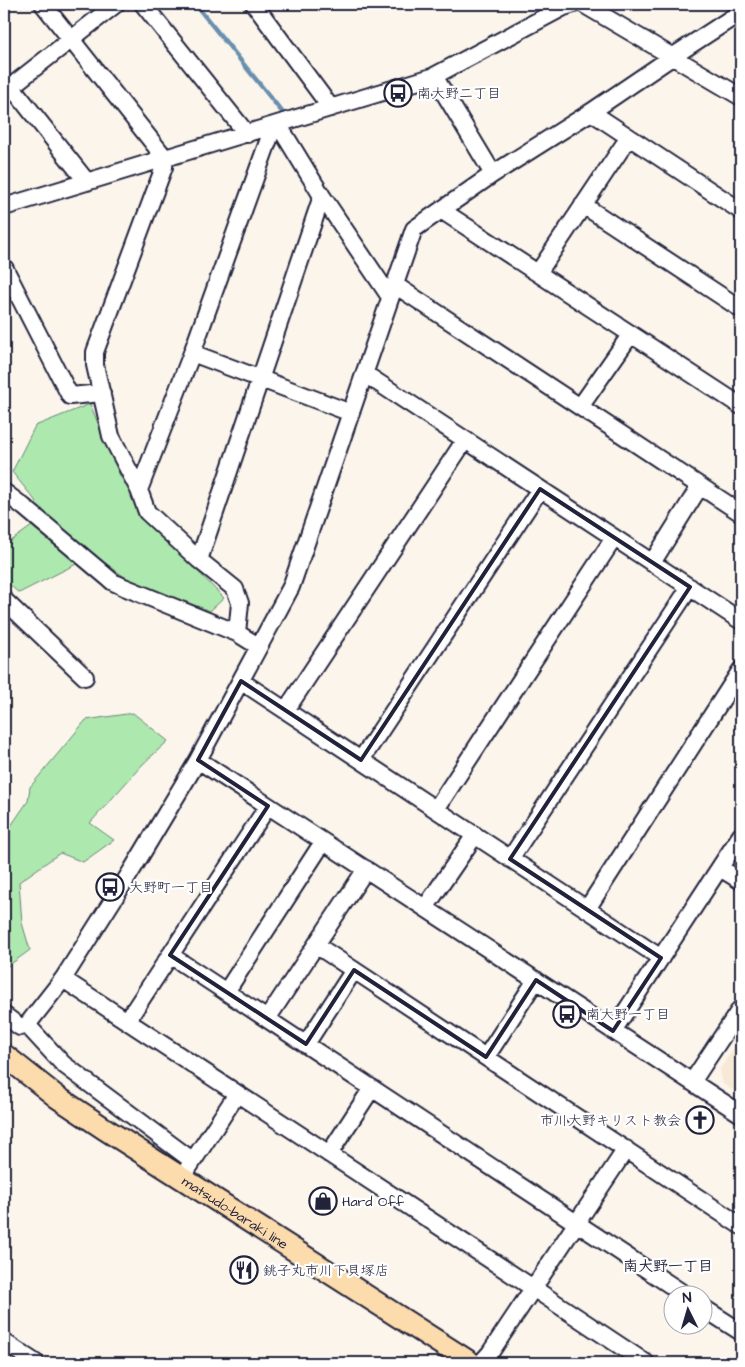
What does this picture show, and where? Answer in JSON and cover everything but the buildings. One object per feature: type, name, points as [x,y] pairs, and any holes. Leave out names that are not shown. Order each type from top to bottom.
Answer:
[{"type":"main road","name":"matsudo-baraki line","points":[[4,1055],[73,1108],[105,1129],[187,1169],[471,1363]]},
{"type":"street","points":[[43,4],[165,158],[164,167],[95,352],[95,365],[111,436],[139,490],[147,512],[235,589],[240,603],[237,633]]},
{"type":"street","points":[[87,182],[8,89],[116,4]]},
{"type":"street","points":[[143,4],[247,134]]},
{"type":"street","points":[[254,4],[331,108]]},
{"type":"street","points":[[583,4],[741,97]]},
{"type":"street","points":[[4,207],[434,76],[567,5]]},
{"type":"street","points":[[4,1016],[20,1027],[27,1025],[63,979],[132,870],[198,760],[291,587],[414,229],[493,174],[591,112],[741,12]]},
{"type":"street","points":[[434,76],[493,174]]},
{"type":"street","points":[[591,112],[741,211]]},
{"type":"street","points":[[276,124],[322,196],[392,291],[580,407],[741,513]]},
{"type":"street","points":[[139,490],[192,353],[276,124]]},
{"type":"street","points":[[538,273],[629,137]]},
{"type":"street","points":[[200,560],[322,196]]},
{"type":"street","points":[[583,205],[741,309]]},
{"type":"street","points":[[442,210],[741,406]]},
{"type":"street","points":[[4,267],[70,396],[102,393]]},
{"type":"street","points":[[580,407],[631,334]]},
{"type":"street","points":[[192,353],[351,413]]},
{"type":"street","points":[[365,374],[741,621]]},
{"type":"street","points":[[286,710],[465,440]]},
{"type":"street","points":[[652,563],[700,486]]},
{"type":"street","points":[[361,760],[540,489]]},
{"type":"street","points":[[4,492],[112,582],[237,633],[258,646]]},
{"type":"street","points":[[436,809],[614,538]]},
{"type":"street","points":[[510,858],[690,588]]},
{"type":"street","points":[[4,600],[85,677]]},
{"type":"street","points":[[587,909],[741,670]]},
{"type":"street","points":[[240,680],[661,958]]},
{"type":"street","points":[[198,760],[741,1114]]},
{"type":"street","points":[[127,1021],[268,806]]},
{"type":"street","points":[[425,908],[475,835]]},
{"type":"street","points":[[613,1030],[741,835]]},
{"type":"street","points":[[226,992],[323,842]]},
{"type":"street","points":[[720,868],[741,881]]},
{"type":"street","points":[[267,1019],[366,870]]},
{"type":"street","points":[[316,945],[741,1226]]},
{"type":"street","points":[[170,955],[669,1284]]},
{"type":"street","points":[[306,1044],[354,970]]},
{"type":"street","points":[[63,979],[646,1363]]},
{"type":"street","points":[[486,1057],[536,980]]},
{"type":"street","points":[[692,1082],[741,1008]]},
{"type":"street","points":[[27,1025],[63,1064],[187,1169],[237,1094]]},
{"type":"street","points":[[329,1154],[372,1088]]},
{"type":"street","points":[[481,1363],[490,1353],[626,1149]]},
{"type":"street","points":[[712,1313],[741,1332]]},
{"type":"street","points":[[4,1342],[36,1363]]},
{"type":"highlighted area","points":[[540,489],[690,587],[510,859],[661,958],[613,1031],[536,980],[486,1057],[354,970],[306,1044],[170,955],[268,806],[198,760],[241,681],[361,760]]},
{"type":"shaded area","points":[[741,1037],[741,1096],[723,1084],[720,1069]]},
{"type":"green space","points":[[352,4],[389,4],[355,10]]},
{"type":"green space","points":[[90,404],[120,476],[159,532],[224,598],[210,611],[129,580],[94,555],[19,593],[4,580],[4,546],[47,515],[12,472],[35,426]]},
{"type":"green space","points":[[133,713],[168,741],[142,765],[90,823],[114,840],[83,862],[60,853],[19,882],[22,923],[30,950],[4,969],[4,836],[28,801],[30,787],[86,720]]},
{"type":"waterway","points":[[195,4],[283,113]]},
{"type":"place","name":"南大野二丁目","points":[[398,93]]},
{"type":"place","name":"大野町一丁目","points":[[110,887]]},
{"type":"place","name":"南大野一丁目","points":[[567,1014]]},
{"type":"place","name":"市川大野キリスト教会","points":[[700,1120]]},
{"type":"place","name":"Hard Off","points":[[323,1201]]},
{"type":"place","name":"銚子丸市川下貝塚店","points":[[244,1270]]},
{"type":"district","name":"南大野一丁目","points":[[668,1266]]}]
